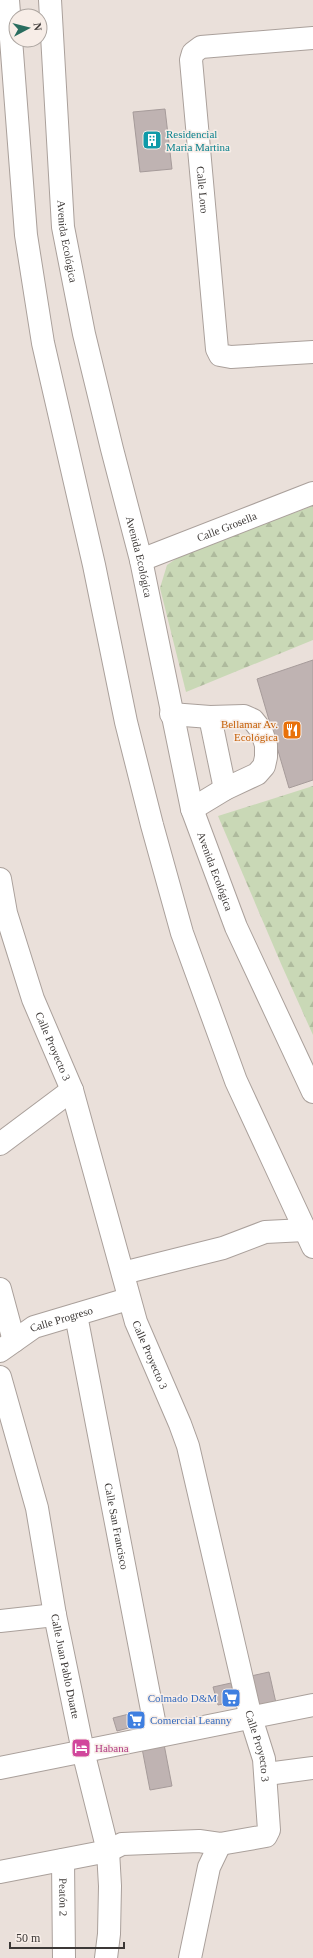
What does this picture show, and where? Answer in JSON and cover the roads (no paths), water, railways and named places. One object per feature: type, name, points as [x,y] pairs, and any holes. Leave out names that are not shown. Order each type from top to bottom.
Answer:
[{"type":"street","points":[[8,0],[26,235],[42,335],[94,565],[126,722],[152,825],[182,933],[236,1081],[309,1238]]},
{"type":"street","name":"Avenida Ecológica","points":[[50,0],[63,227],[86,341],[141,560],[171,714],[192,809],[236,927],[313,1092]]},
{"type":"street","name":"Calle Loro","points":[[313,38],[201,47],[193,53],[191,60],[217,349],[220,355],[231,357],[313,352]]},
{"type":"street","name":"Calle Grosella","points":[[141,560],[313,493]]},
{"type":"street","points":[[171,714],[210,717],[244,716],[253,720],[261,730],[266,745],[264,766],[257,774],[225,789],[192,809]]},
{"type":"street","points":[[210,717],[225,789]]},
{"type":"street","name":"Calle Proyecto 3","points":[[0,879],[6,913],[33,1000],[72,1090],[123,1273],[128,1299],[136,1322],[188,1446],[251,1718],[264,1759],[267,1774],[269,1830],[266,1836],[220,1844]]},
{"type":"street","points":[[0,1144],[72,1090]]},
{"type":"street","points":[[123,1273],[223,1248],[265,1232],[309,1238]]},
{"type":"street","points":[[0,1289],[7,1346]]},
{"type":"street","name":"Calle Progreso","points":[[7,1346],[34,1327],[128,1299]]},
{"type":"street","name":"Calle San Francisco","points":[[76,1315],[157,1736]]},
{"type":"street","name":"Calle Juan Pablo Duarte","points":[[0,1377],[37,1508],[55,1615],[83,1751],[108,1851],[110,1886],[109,1934],[106,1958]]},
{"type":"street","points":[[0,1621],[55,1615]]},
{"type":"street","points":[[0,1768],[313,1705]]},
{"type":"street","points":[[267,1774],[313,1768]]},
{"type":"street","points":[[0,1872],[108,1851],[122,1844],[199,1841],[220,1844],[209,1867],[190,1958]]},
{"type":"street","name":"Peatón 2","points":[[64,1860],[64,1958]]},
{"type":"place","name":"Residencial Maria Martina","points":[[152,140]]},
{"type":"place","name":"Bellamar Av. Ecológica","points":[[292,730]]},
{"type":"place","name":"Colmado D&M","points":[[231,1698]]},
{"type":"place","name":"Comercial Leanny","points":[[136,1720]]},
{"type":"place","name":"Habana","points":[[81,1748]]}]
